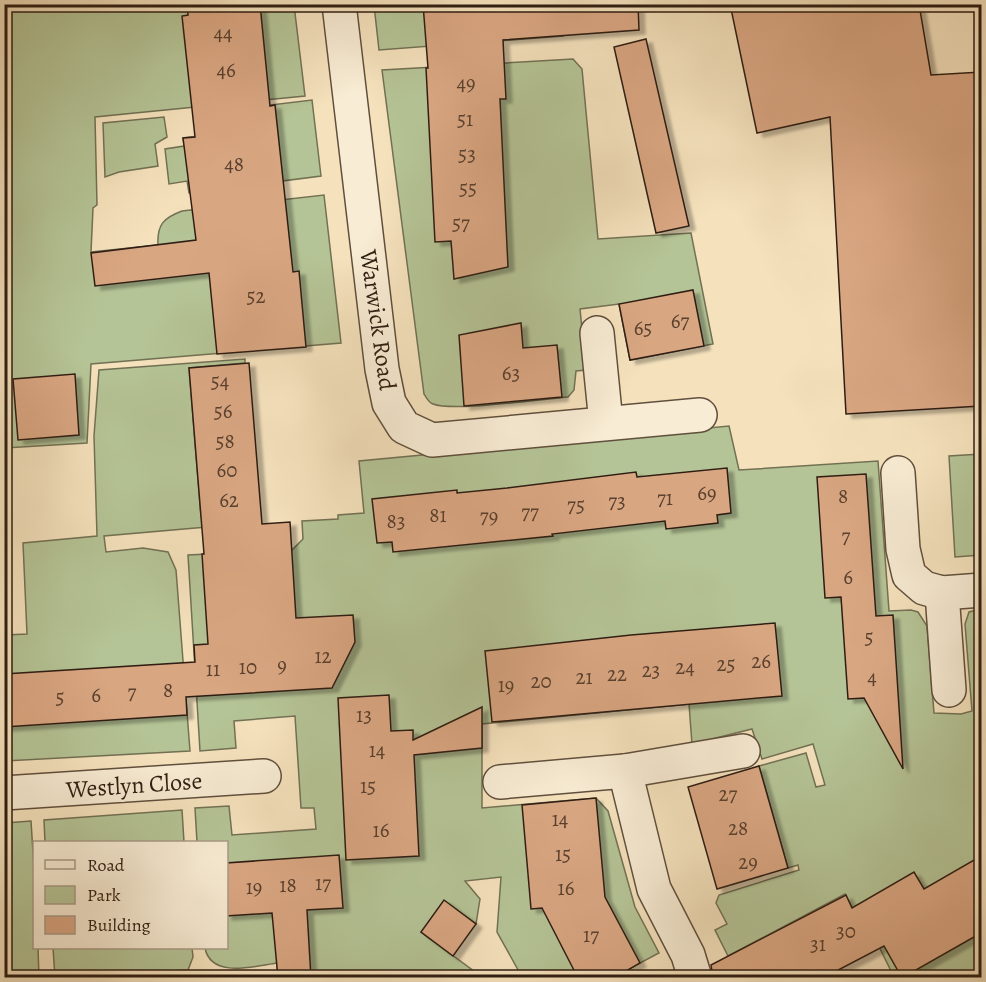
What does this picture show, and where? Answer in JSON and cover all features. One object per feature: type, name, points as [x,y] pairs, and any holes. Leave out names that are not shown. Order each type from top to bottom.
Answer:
[{"type":"street","name":"Warwick Road","points":[[339,4],[382,369],[389,403],[404,427],[432,440],[700,415]]},
{"type":"street","points":[[597,333],[606,423]]},
{"type":"street","points":[[897,473],[903,549],[909,574],[924,588],[942,593],[981,590]]},
{"type":"street","points":[[942,593],[949,690]]},
{"type":"street","points":[[500,782],[625,771],[743,751]]},
{"type":"street","points":[[625,771],[654,889],[688,955],[695,978]]},
{"type":"street","name":"Westlyn Close","points":[[4,793],[264,776]]},
{"type":"green space","points":[[5,5],[294,5],[305,96],[95,117],[97,205],[93,208],[91,252],[158,245],[162,223],[170,216],[182,211],[324,195],[341,343],[91,364],[87,443],[5,448]]},
{"type":"green space","points":[[374,5],[560,5],[563,36],[379,50]]},
{"type":"green space","points":[[573,59],[582,69],[598,239],[691,233],[713,344],[630,360],[619,304],[580,309],[586,370],[576,371],[574,390],[568,397],[459,407],[433,404],[424,394],[382,70]]},
{"type":"green space","points":[[312,100],[321,176],[189,193],[187,181],[169,184],[165,149],[184,146],[183,138],[215,134],[213,112]]},
{"type":"green space","points":[[164,117],[167,137],[155,144],[158,166],[119,172],[105,177],[103,123]]},
{"type":"green space","points":[[245,359],[245,363],[189,368],[201,517],[253,523],[104,536],[106,552],[143,548],[168,552],[176,570],[190,751],[5,761],[5,635],[27,634],[23,543],[97,536],[94,436],[99,370]]},
{"type":"green space","points":[[729,426],[739,470],[878,461],[889,611],[918,612],[927,626],[934,713],[961,714],[972,711],[965,624],[969,612],[981,609],[981,977],[894,977],[860,908],[854,911],[845,894],[728,956],[715,930],[727,924],[716,903],[719,895],[799,870],[798,865],[788,868],[759,766],[806,753],[816,787],[825,785],[813,744],[762,759],[752,729],[692,744],[689,704],[482,724],[482,808],[596,798],[608,811],[635,907],[659,953],[614,977],[522,977],[497,932],[501,877],[465,881],[480,899],[476,924],[444,901],[421,932],[482,977],[278,978],[277,963],[246,968],[216,964],[209,958],[205,949],[228,949],[228,841],[197,841],[195,808],[229,806],[232,835],[316,829],[314,808],[301,808],[295,716],[234,721],[236,748],[200,751],[188,555],[292,550],[303,539],[302,521],[338,519],[338,515],[364,513],[359,461]]},
{"type":"green space","points":[[981,454],[981,555],[955,557],[949,456]]},
{"type":"green space","points":[[182,810],[184,841],[45,841],[44,820]]},
{"type":"green space","points":[[31,821],[33,949],[38,949],[39,977],[5,977],[5,823]]},
{"type":"green space","points":[[53,949],[192,949],[193,957],[188,970],[158,972],[159,977],[55,977]]},
{"type":"building","points":[[187,4],[260,4],[270,106],[275,105],[293,272],[299,271],[306,347],[217,354],[209,273],[95,286],[91,253],[196,240],[183,138],[195,137],[182,16],[188,15]]},
{"type":"building","points":[[423,4],[638,4],[639,30],[503,40],[506,99],[500,99],[508,267],[454,279],[451,241],[435,242]]},
{"type":"building","points":[[730,4],[919,4],[931,75],[981,72],[981,406],[846,414],[830,117],[757,133]]},
{"type":"building","points":[[646,39],[689,226],[656,233],[614,47]]},
{"type":"building","points":[[693,290],[704,346],[630,360],[619,304]]},
{"type":"building","points":[[521,323],[523,348],[557,345],[562,397],[464,406],[459,335]]},
{"type":"building","points":[[249,363],[262,524],[290,522],[296,618],[353,615],[355,642],[332,688],[186,697],[187,715],[4,727],[4,674],[195,662],[194,645],[208,644],[202,554],[204,554],[189,368]]},
{"type":"building","points":[[75,374],[79,435],[18,440],[13,379]]},
{"type":"building","points":[[727,468],[731,513],[717,515],[718,523],[666,529],[665,521],[552,534],[553,536],[393,552],[392,542],[377,543],[372,499],[457,490],[457,493],[507,488],[636,472],[637,477]]},
{"type":"building","points":[[866,474],[876,616],[893,615],[903,769],[864,698],[848,699],[841,597],[825,598],[817,477]]},
{"type":"building","points":[[775,623],[782,696],[492,722],[485,651],[631,635]]},
{"type":"building","points":[[389,695],[391,731],[413,730],[413,740],[482,707],[482,748],[414,755],[419,856],[346,860],[338,698]]},
{"type":"building","points":[[759,766],[788,868],[717,889],[688,787]]},
{"type":"building","points":[[596,798],[605,897],[640,963],[614,978],[578,978],[542,908],[531,909],[522,805]]},
{"type":"building","points":[[339,855],[343,908],[307,910],[311,978],[278,978],[272,913],[228,916],[228,863]]},
{"type":"building","points":[[981,856],[981,933],[902,978],[884,946],[823,978],[713,978],[711,965],[846,895],[852,908],[914,872],[924,889]]},
{"type":"building","points":[[444,900],[476,924],[453,956],[421,932]]}]
